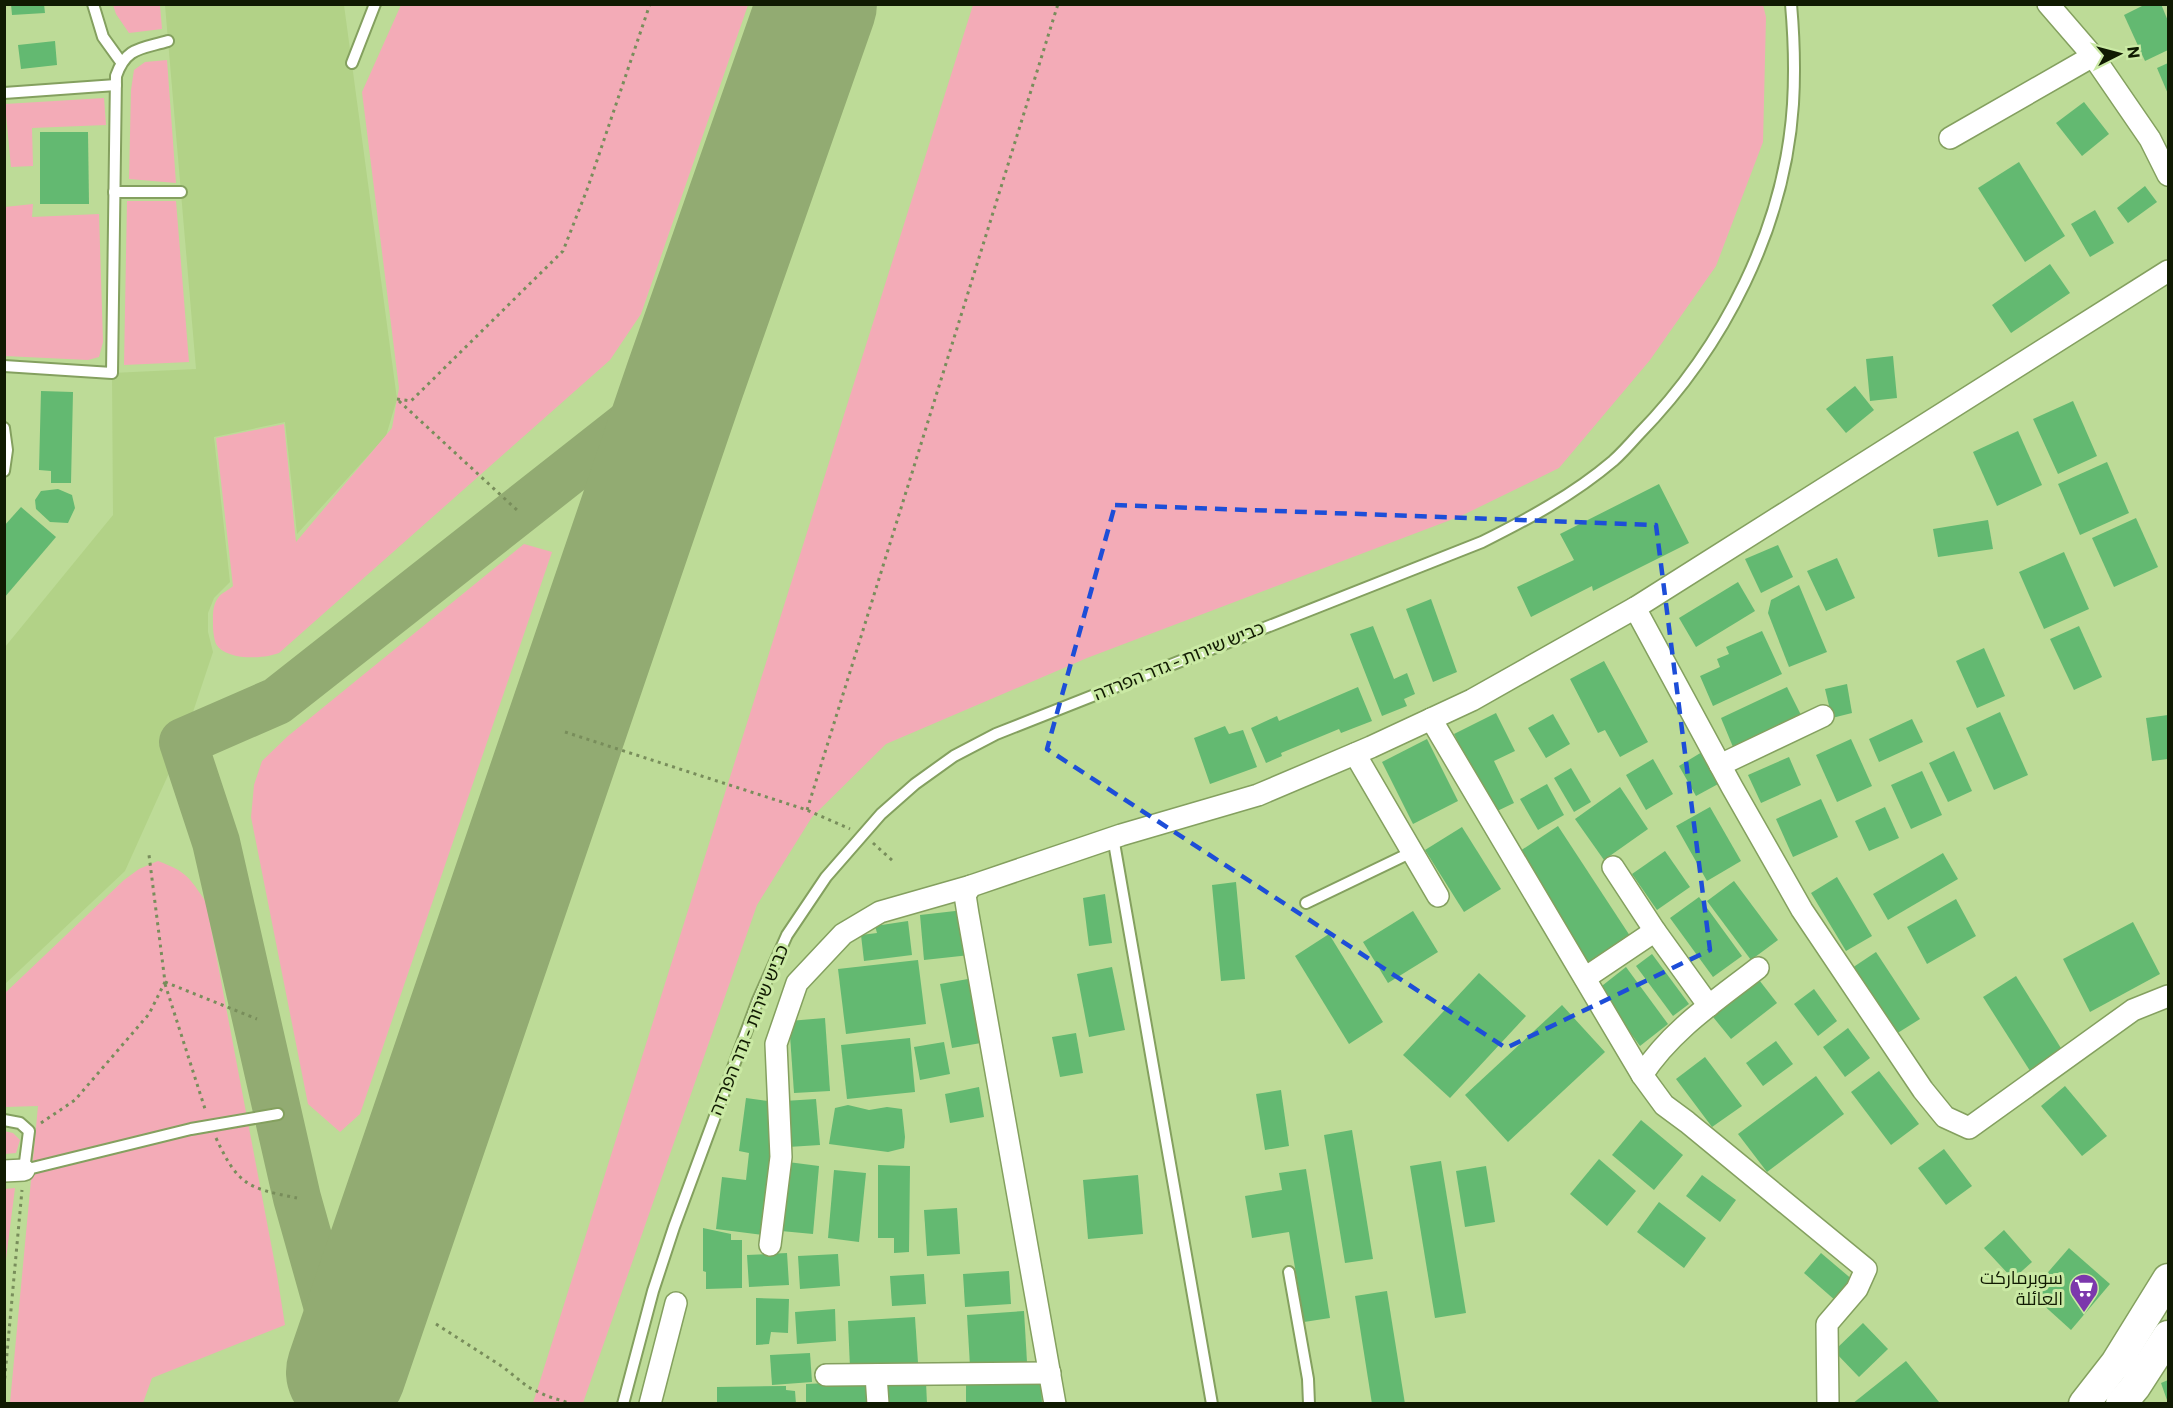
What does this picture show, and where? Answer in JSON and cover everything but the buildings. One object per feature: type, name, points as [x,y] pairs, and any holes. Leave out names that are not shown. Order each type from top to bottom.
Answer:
[{"type":"main road","points":[[2116,1398],[2116,1363],[2169,1279]]},
{"type":"main road","points":[[2116,1398],[2169,1336]]},
{"type":"street","points":[[2048,4],[2093,56],[2150,140],[2169,175]]},
{"type":"street","points":[[1950,138],[2093,56]]},
{"type":"street","points":[[770,1245],[781,1157],[776,1044],[797,983],[843,934],[880,912],[971,886],[1113,837],[1258,795],[1355,754],[1472,700],[1635,608],[2169,271]]},
{"type":"street","points":[[1635,608],[1802,910],[1923,1090],[1945,1117],[1969,1128],[2133,1010],[2169,996]]},
{"type":"street","points":[[1720,765],[1823,716]]},
{"type":"street","points":[[1431,719],[1642,1075],[1664,1105],[1866,1269],[1857,1289],[1827,1324],[1828,1404]]},
{"type":"street","points":[[1355,754],[1438,896]]},
{"type":"street","points":[[1613,867],[1655,931],[1709,1006]]},
{"type":"street","points":[[971,886],[965,896],[1055,1404]]},
{"type":"street","points":[[1585,978],[1655,931]]},
{"type":"street","points":[[1642,1075],[1653,1058],[1675,1033],[1758,968]]},
{"type":"street","points":[[650,1404],[676,1303]]},
{"type":"street","points":[[826,1375],[1050,1373]]},
{"type":"street","points":[[876,1375],[878,1404]]},
{"type":"lane","points":[[93,4],[103,37],[121,62]]},
{"type":"lane","points":[[352,63],[375,4]]},
{"type":"lane","name":"כביש שירות - גדר הפרדה","points":[[622,1404],[653,1291],[674,1227],[758,1000],[787,935],[826,877],[881,814],[915,784],[954,756],[996,734],[1482,542],[1533,517],[1613,461],[1658,415],[1688,378],[1718,333],[1743,285],[1768,224],[1783,169],[1793,107],[1795,50],[1791,4]]},
{"type":"lane","points":[[4,366],[112,373],[116,76],[121,62],[132,51],[168,41]]},
{"type":"lane","points":[[4,93],[116,85]]},
{"type":"lane","points":[[114,192],[181,192]]},
{"type":"lane","points":[[4,428],[7,450],[4,471]]},
{"type":"lane","points":[[1113,837],[1212,1404]]},
{"type":"lane","points":[[1306,903],[1412,852]]},
{"type":"lane","points":[[14,1171],[210,1125],[278,1114]]},
{"type":"lane","points":[[4,1120],[20,1123],[29,1131],[14,1171]]},
{"type":"lane","points":[[1289,1272],[1308,1379],[1309,1404]]},
{"type":"path","points":[[518,511],[397,399],[411,401],[564,251],[650,4]]},
{"type":"path","points":[[807,810],[1058,4]]},
{"type":"path","points":[[565,732],[807,810],[862,834],[893,861]]},
{"type":"path","points":[[149,855],[165,982],[210,1125],[227,1162],[237,1176],[253,1187],[297,1198]]},
{"type":"path","points":[[165,982],[257,1018]]},
{"type":"path","points":[[29,1131],[75,1100],[149,1014],[165,982]]},
{"type":"path","points":[[4,1386],[14,1171]]},
{"type":"path","points":[[436,1324],[503,1367],[528,1387],[572,1404]]},
{"type":"highlighted area","points":[[1115,505],[1656,525],[1710,950],[1506,1048],[1047,749]]},
{"type":"shaded area","points":[[113,5],[160,5],[162,29],[129,33],[116,14]]},
{"type":"shaded area","points":[[165,5],[344,5],[397,399],[386,436],[297,534],[285,422],[214,437],[230,582],[214,598],[208,613],[208,632],[213,652],[183,742],[125,871],[5,984],[5,647],[113,515],[112,373],[196,369]]},
{"type":"shaded area","points":[[401,5],[748,5],[641,314],[610,360],[279,653],[264,657],[236,656],[221,650],[216,644],[213,630],[213,611],[216,601],[233,586],[216,438],[284,424],[296,542],[392,428],[399,388],[362,92]]},
{"type":"shaded area","points":[[973,5],[1763,5],[1766,17],[1763,142],[1716,266],[1650,360],[1559,468],[1461,516],[1087,658],[886,744],[812,817],[757,905],[583,1403],[533,1403]]},
{"type":"shaded area","points":[[167,60],[176,183],[129,179],[131,90],[134,70],[145,62]]},
{"type":"shaded area","points":[[104,98],[106,125],[32,128],[33,166],[11,167],[5,104]]},
{"type":"shaded area","points":[[127,201],[176,201],[189,362],[124,365]]},
{"type":"shaded area","points":[[33,204],[32,217],[99,214],[103,342],[99,357],[88,360],[5,356],[5,207]]},
{"type":"shaded area","points":[[524,544],[552,552],[360,1114],[340,1132],[308,1104],[251,817],[254,785],[262,761],[288,736]]},
{"type":"shaded area","points":[[158,861],[186,876],[206,902],[285,1325],[152,1378],[143,1403],[10,1403],[38,1106],[5,1107],[5,993],[124,880],[139,869]]},
{"type":"shaded area","points":[[4,1131],[13,1133],[20,1140],[16,1153],[5,1154]]},
{"type":"shaded area","points":[[15,1188],[5,1267],[5,1189]]},
{"type":"taxiway","points":[[346,1372],[297,1198],[216,842],[183,742],[277,701],[685,380]]},
{"type":"runway","points":[[346,1372],[685,380],[817,4]]},
{"type":"place","name":"سوبرماركت العائلة","points":[[2084,1314]]}]
